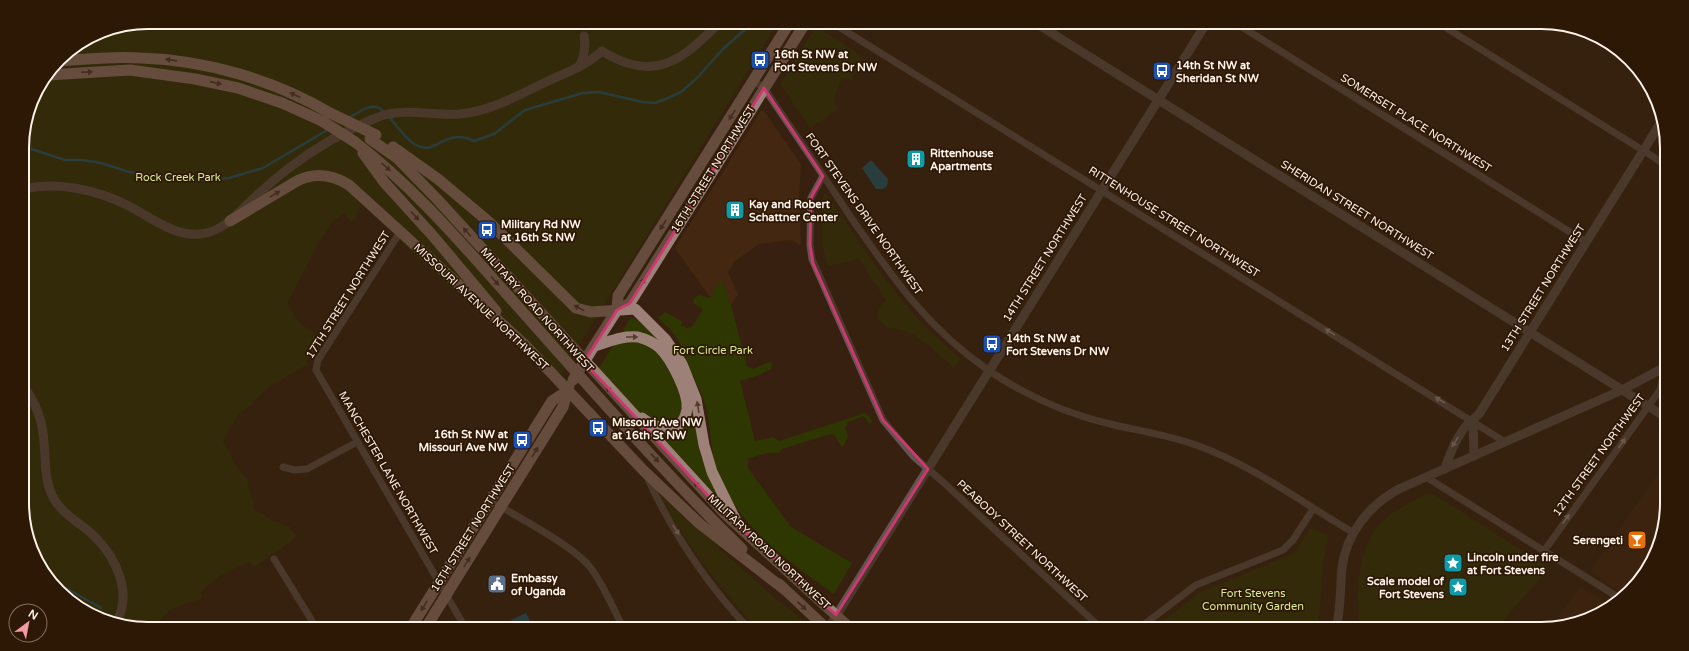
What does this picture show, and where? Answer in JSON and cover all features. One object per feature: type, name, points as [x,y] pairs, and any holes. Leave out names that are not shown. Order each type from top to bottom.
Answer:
[{"type":"main road","name":"16TH STREET NORTHWEST","points":[[429,622],[563,407],[567,390],[617,310],[618,296],[786,29]]},
{"type":"main road","name":"16TH STREET NORTHWEST","points":[[617,310],[630,303],[802,29]]},
{"type":"main road","name":"MILITARY ROAD NORTHWEST","points":[[67,60],[141,58],[178,61],[213,67],[264,82],[288,92],[326,117],[380,161],[429,208],[718,526],[819,622]]},
{"type":"main road","name":"MILITARY ROAD NORTHWEST","points":[[54,75],[130,70],[183,77],[238,88],[326,117]]},
{"type":"main road","points":[[326,117],[373,137],[422,167],[457,194],[499,232],[576,308],[588,312],[632,308],[637,310],[666,340],[682,364],[696,399],[704,445],[712,472],[735,519],[746,533]]},
{"type":"main road","name":"MILITARY ROAD NORTHWEST","points":[[373,137],[397,158],[437,199],[623,405],[720,509],[844,622]]},
{"type":"main road","points":[[355,142],[384,182],[433,236],[524,344]]},
{"type":"main road","name":"MISSOURI AVENUE NORTHWEST","points":[[230,221],[301,179],[322,175],[337,179],[349,185],[524,344],[644,471]]},
{"type":"main road","points":[[594,346],[632,337],[643,338],[655,344],[664,352],[674,370],[685,397],[686,409],[682,421],[677,425],[664,428],[653,426],[623,405]]},
{"type":"main road","name":"16TH STREET NORTHWEST","points":[[414,622],[552,401],[567,390]]},
{"type":"main road","points":[[644,471],[700,524],[784,589]]},
{"type":"street","points":[[29,188],[59,186],[92,192],[116,200],[172,229],[188,234],[210,232],[230,221],[266,186],[298,161],[333,139],[378,116],[397,112],[450,114],[483,110],[578,67],[590,61],[602,51],[621,62],[633,65],[647,66],[669,62],[691,50],[713,29]]},
{"type":"street","name":"RITTENHOUSE STREET NORTHWEST","points":[[842,29],[1506,442]]},
{"type":"street","name":"SHERIDAN STREET NORTHWEST","points":[[1045,29],[1660,414]]},
{"type":"street","name":"14TH STREET NORTHWEST","points":[[832,622],[1203,29]]},
{"type":"street","name":"SOMERSET PLACE NORTHWEST","points":[[1245,29],[1586,242]]},
{"type":"street","points":[[1448,29],[1660,162]]},
{"type":"street","points":[[578,67],[584,56],[586,47],[584,36]]},
{"type":"street","name":"FORT STEVENS DRIVE NORTHWEST","points":[[753,82],[764,88],[823,176],[909,299],[946,337],[989,371],[1039,399],[1080,415],[1111,424],[1173,437],[1208,450],[1246,467],[1354,533]]},
{"type":"street","name":"13TH STREET NORTHWEST","points":[[1445,469],[1453,446],[1468,424],[1473,421],[1658,127]]},
{"type":"street","name":"PEABODY STREET NORTHWEST","points":[[823,176],[811,198],[810,245],[813,263],[883,420],[913,456],[1094,622]]},
{"type":"street","name":"17TH STREET NORTHWEST","points":[[316,370],[318,360],[400,232]]},
{"type":"street","points":[[1337,622],[1343,564],[1347,548],[1354,533],[1365,516],[1384,498],[1399,489],[1622,390],[1660,369]]},
{"type":"street","name":"MANCHESTER LANE NORTHWEST","points":[[316,370],[462,622]]},
{"type":"street","name":"12TH STREET NORTHWEST","points":[[1544,551],[1660,389]]},
{"type":"street","points":[[29,396],[36,408],[42,425],[46,474],[52,495],[66,514],[99,541],[107,551],[117,570],[122,589],[123,601],[121,613],[118,618]]},
{"type":"street","points":[[1473,421],[1474,456]]},
{"type":"street","points":[[283,467],[296,470],[307,469],[357,442]]},
{"type":"street","name":"MISSOURI AVENUE NORTHWEST","points":[[644,471],[664,512],[700,567],[743,622]]},
{"type":"street","points":[[1426,477],[1616,596]]},
{"type":"street","points":[[490,501],[572,551],[584,561],[593,572],[620,622]]},
{"type":"street","points":[[1147,622],[1196,585],[1283,550],[1293,540],[1313,509]]},
{"type":"street","points":[[274,559],[313,622]]},
{"type":"highlighted area","points":[[764,88],[823,176],[811,198],[810,245],[813,263],[883,420],[928,469],[836,615],[725,514],[584,362],[617,310],[630,303]]},
{"type":"shaded area","points":[[761,111],[764,111],[801,164],[799,198],[801,245],[790,240],[759,244],[734,262],[728,272],[738,295],[729,307],[709,296],[675,248]]},
{"type":"shaded area","points":[[1660,471],[1660,511],[1658,527],[1651,549],[1635,576],[1619,592],[1590,571]]},
{"type":"shaded area","points":[[1580,587],[1606,603],[1587,613],[1572,618],[1563,620],[1559,617]]},
{"type":"shaded area","points":[[950,619],[953,622],[944,622]]},
{"type":"green space","name":"Rock Creek Park","points":[[140,29],[774,29],[555,385],[537,365],[397,238],[384,220],[357,200],[361,206],[355,220],[350,221],[344,213],[333,221],[319,242],[287,304],[299,322],[318,337],[319,343],[306,362],[308,364],[267,388],[252,402],[253,404],[238,415],[223,441],[236,465],[247,480],[254,510],[263,514],[267,518],[290,527],[297,537],[254,567],[249,562],[219,576],[201,592],[202,597],[200,599],[174,608],[159,622],[124,620],[95,610],[82,602],[69,593],[58,582],[49,569],[35,542],[31,527],[29,511],[29,140],[31,124],[41,95],[58,69],[69,58],[88,45],[109,35]]},
{"type":"green space","points":[[814,29],[821,29],[863,57],[851,80],[844,79],[840,82],[835,99],[838,109],[810,128],[780,84]]},
{"type":"green space","points":[[826,193],[884,278],[921,323],[961,359],[954,367],[914,334],[888,327],[878,320],[878,312],[880,307],[886,300],[859,259],[828,266],[822,245],[823,196]]},
{"type":"green space","name":"Fort Circle Park","points":[[721,279],[731,305],[747,366],[753,369],[769,362],[772,363],[771,369],[759,375],[740,381],[755,441],[773,437],[779,441],[865,413],[873,421],[869,424],[864,416],[848,422],[845,428],[848,437],[842,448],[835,436],[831,434],[782,449],[779,453],[766,453],[748,459],[748,468],[791,527],[852,563],[834,594],[798,568],[764,540],[736,507],[725,488],[716,467],[708,415],[701,392],[678,350],[681,345],[671,330],[658,318],[665,312],[682,321],[681,326],[687,328],[692,327],[703,309],[693,303],[694,298],[699,295],[710,298]]},
{"type":"green space","name":"Fort Circle Park","points":[[631,317],[651,329],[667,349],[696,415],[701,456],[721,501],[599,368]]},
{"type":"green space","points":[[1426,494],[1435,495],[1549,568],[1502,622],[1359,622],[1358,602],[1359,574],[1366,548],[1371,536],[1379,525],[1401,508]]},
{"type":"green space","points":[[660,495],[769,593],[801,619],[802,622],[751,622],[704,565]]},
{"type":"green space","name":"Fort Stevens Community Garden","points":[[1314,528],[1328,537],[1323,565],[1318,622],[1163,622],[1197,594],[1294,553],[1310,529]]},
{"type":"water","points":[[871,160],[888,179],[887,186],[883,189],[876,189],[862,168]]},
{"type":"water","points":[[526,613],[530,621],[512,622],[511,620]]},
{"type":"waterway","points":[[389,117],[412,142],[416,145],[427,148],[456,137],[474,141],[494,134],[525,110],[583,93],[599,92],[643,102],[655,103],[681,92],[696,79],[723,49],[746,29]]},
{"type":"waterway","points":[[349,118],[362,110],[371,107],[376,107],[384,112]]},
{"type":"waterway","points":[[29,148],[65,160],[82,160],[101,163],[129,172],[181,179],[207,180],[229,178],[263,168],[329,129]]},
{"type":"waterway","points":[[62,586],[101,608]]},
{"type":"place","name":"16th St NW at Fort Stevens Dr NW","points":[[760,60]]},
{"type":"place","name":"14th St NW at Sheridan St NW","points":[[1162,71]]},
{"type":"place","name":"Rittenhouse Apartments","points":[[916,159]]},
{"type":"place","name":"Kay and Robert Schattner Center","points":[[735,210]]},
{"type":"place","name":"Military Rd NW at 16th St NW","points":[[487,230]]},
{"type":"place","name":"14th St NW at Fort Stevens Dr NW","points":[[992,344]]},
{"type":"place","name":"Missouri Ave NW at 16th St NW","points":[[598,428]]},
{"type":"place","name":"16th St NW at Missouri Ave NW","points":[[522,440]]},
{"type":"place","name":"Serengeti","points":[[1637,540]]},
{"type":"place","name":"Lincoln under fire at Fort Stevens","points":[[1453,563]]},
{"type":"place","name":"Embassy of Uganda","points":[[497,584]]},
{"type":"place","name":"Scale model of Fort Stevens","points":[[1458,587]]}]
